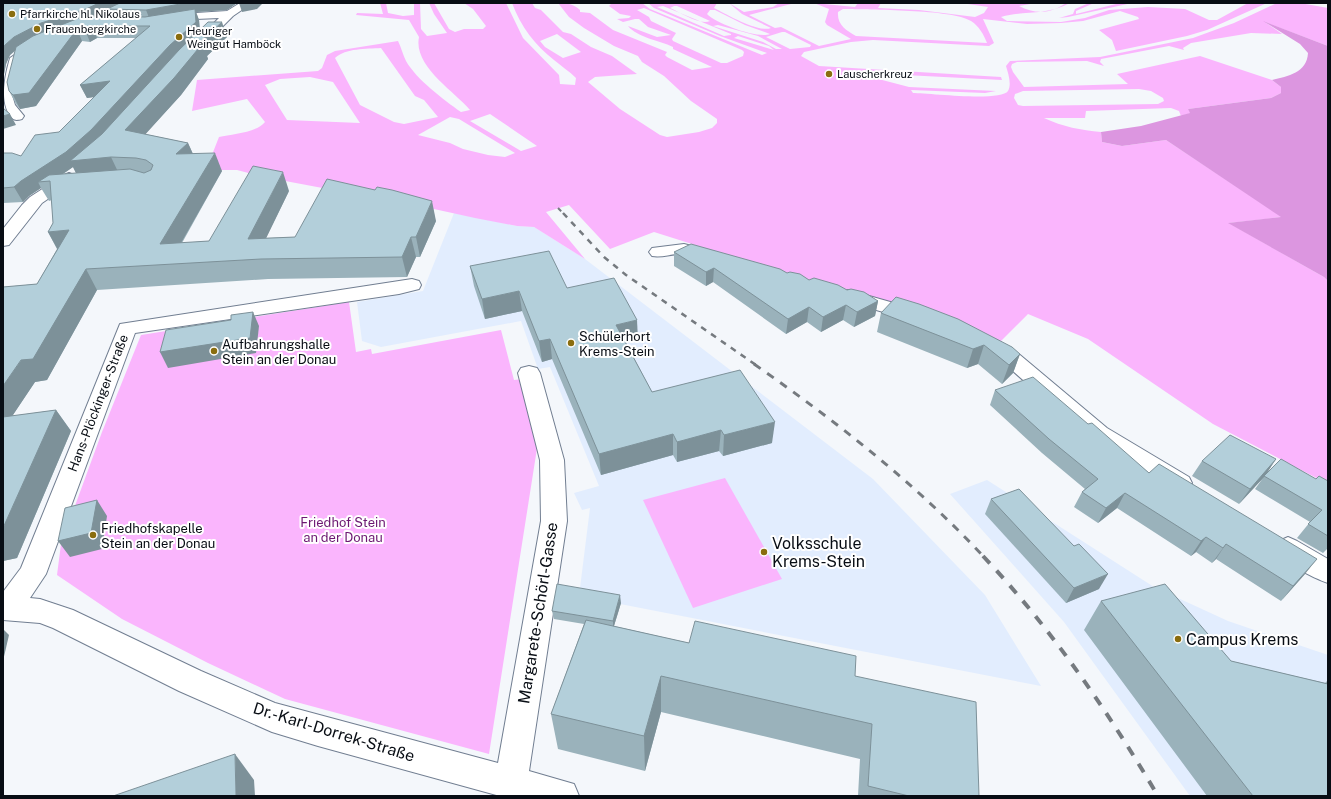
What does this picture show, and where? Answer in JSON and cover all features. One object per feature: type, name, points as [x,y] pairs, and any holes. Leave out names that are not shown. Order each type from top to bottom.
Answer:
[{"type":"street","points":[[191,52],[229,14],[247,3]]},
{"type":"street","points":[[156,24],[196,16],[229,14]]},
{"type":"street","points":[[17,116],[9,106],[5,95],[15,59],[25,49]]},
{"type":"street","points":[[3,241],[28,208],[36,200],[57,187],[79,178]]},
{"type":"street","points":[[658,252],[684,249],[729,262]]},
{"type":"street","name":"Hans-Plöckinger-Straße","points":[[5,608],[32,574],[127,328],[412,285]]},
{"type":"street","points":[[827,290],[922,317],[935,323]]},
{"type":"street","points":[[974,340],[1013,360],[1099,434],[1200,495]]},
{"type":"street","name":"Margarete-Schörl-Gasse","points":[[511,783],[554,521],[552,460],[529,373]]},
{"type":"street","points":[[1274,540],[1328,572]]},
{"type":"street","name":"Dr.-Karl-Dorrek-Straße","points":[[5,608],[40,611],[64,619],[190,681],[272,717],[318,731],[562,796]]},
{"type":"shaded area","points":[[1263,21],[1328,46],[1328,281],[1324,277],[1228,223],[1281,217],[1166,140],[1122,146],[1102,142],[1101,132],[1141,126],[1190,113],[1188,109],[1271,98],[1281,93],[1281,87],[1272,80],[1290,75],[1300,69],[1307,60],[1308,53],[1300,44]]},
{"type":"shaded area","name":"Volksschule Krems-Stein","points":[[454,213],[517,226],[534,227],[585,259],[873,479],[985,595],[1041,686],[579,596],[590,508],[582,510],[574,493],[599,486],[550,367],[538,369],[521,321],[381,347],[362,341],[357,302],[423,291]]},
{"type":"shaded area","name":"Campus Krems","points":[[987,480],[1154,587],[1228,621],[1328,655],[1328,796],[1190,796],[1064,622],[950,494]]},
{"type":"green space","points":[[380,3],[386,3],[388,13],[403,16],[414,15],[414,3],[420,3],[421,29],[427,36],[447,33],[434,14],[429,3],[434,3],[449,29],[455,32],[464,29],[483,29],[486,26],[473,9],[464,3],[506,3],[523,38],[559,75],[560,84],[575,85],[576,78],[547,54],[529,35],[512,3],[532,3],[535,8],[541,10],[563,32],[571,34],[591,47],[612,56],[637,74],[595,77],[588,82],[620,109],[660,135],[667,137],[699,132],[712,128],[717,123],[717,119],[691,101],[664,76],[642,62],[638,56],[614,46],[584,28],[569,17],[558,3],[570,4],[578,8],[580,12],[590,13],[613,30],[667,52],[665,55],[667,57],[692,70],[712,67],[673,49],[673,47],[637,33],[628,26],[657,37],[671,35],[648,27],[639,19],[623,22],[617,19],[629,18],[631,16],[620,14],[609,6],[612,3],[642,3],[650,9],[762,55],[767,53],[720,36],[654,8],[648,3],[717,3],[714,8],[742,22],[765,29],[771,28],[742,14],[729,3],[744,12],[773,7],[779,3],[795,3],[749,15],[775,28],[781,27],[819,46],[851,39],[827,25],[825,22],[829,9],[814,3],[855,7],[858,3],[881,3],[878,8],[919,10],[975,17],[984,13],[988,7],[961,3],[1036,3],[1019,6],[1028,10],[1040,12],[1001,17],[1007,21],[1061,22],[1085,18],[1109,10],[1148,7],[1185,9],[1209,20],[1217,20],[1248,3],[1267,3],[1207,30],[1187,36],[1116,51],[1112,40],[1099,30],[1139,19],[1138,17],[1120,11],[1083,21],[1061,23],[1027,24],[983,19],[994,43],[989,46],[873,40],[851,42],[804,52],[801,56],[819,66],[1001,77],[1002,80],[866,73],[867,76],[909,87],[996,91],[985,93],[911,90],[913,93],[964,96],[992,96],[1003,94],[1008,91],[1010,82],[1006,66],[1010,61],[1100,57],[1193,38],[1234,23],[1277,3],[1300,3],[1328,8],[1328,46],[1265,22],[1282,34],[1251,33],[1191,43],[1183,48],[1184,50],[1169,46],[1101,59],[1100,62],[1104,66],[1087,61],[1017,62],[1012,64],[1011,67],[1024,87],[1128,84],[1117,74],[1200,56],[1272,80],[1281,87],[1281,93],[1271,98],[1188,109],[1191,113],[1181,116],[1179,111],[1171,108],[1086,111],[1085,118],[1044,118],[1072,128],[1101,132],[1102,142],[1122,146],[1166,140],[1282,217],[1229,223],[1324,277],[1328,281],[1328,484],[1213,424],[1088,339],[1028,314],[998,344],[844,292],[654,232],[610,249],[569,205],[546,212],[585,259],[534,227],[517,226],[475,218],[264,177],[237,170],[206,170],[219,137],[250,131],[261,126],[265,122],[247,99],[192,111],[197,80],[318,71],[322,68],[327,55],[335,51],[398,41],[406,61],[423,82],[461,112],[470,110],[428,68],[422,58],[419,48],[419,37],[409,20],[356,15],[357,13],[383,14]],"holes":[[[663,6],[681,13],[670,8],[677,6],[710,21],[701,22],[731,35],[724,36],[657,7]],[[644,8],[744,52],[743,56],[727,63],[721,63],[673,41],[672,39],[676,33],[651,21],[649,17],[637,10]],[[843,9],[947,14],[971,21],[981,31],[987,43],[856,36],[843,27],[838,17],[838,12]],[[710,10],[715,10],[745,25],[770,34],[764,35],[747,33],[758,36],[782,49],[776,49],[763,42],[713,26],[718,25],[747,33],[719,22],[707,14]],[[785,32],[811,45],[810,47],[790,49],[766,37]],[[557,34],[581,52],[563,58],[545,47],[540,41]],[[738,36],[769,46],[774,50],[734,38]],[[381,48],[415,96],[424,100],[438,117],[404,124],[394,122],[360,105],[335,58],[345,52]],[[310,77],[333,82],[360,123],[287,120],[265,85],[280,79]],[[1139,89],[1151,91],[1163,98],[1164,101],[1158,104],[1023,106],[1018,105],[1014,98],[1015,94],[1023,91]],[[490,114],[537,146],[521,151],[470,121]],[[450,117],[459,119],[515,153],[505,157],[488,155],[418,135]]]},
{"type":"green space","points":[[1089,3],[1094,3],[1076,11],[1076,14],[1120,3],[1132,3],[1059,18],[1073,14],[1075,9]]},
{"type":"green space","name":"Friedhof Stein an der Donau","points":[[349,302],[356,352],[371,349],[372,354],[501,330],[514,380],[523,379],[538,442],[489,754],[285,699],[208,663],[122,619],[57,575],[61,544],[102,432],[141,335]]},
{"type":"green space","points":[[725,478],[782,579],[693,608],[643,500]]},
{"type":"building","points":[[3,3],[99,3],[86,9],[41,23],[14,37],[3,48]]},
{"type":"building","points":[[120,3],[186,3],[146,10],[107,9]]},
{"type":"building","points":[[195,9],[196,22],[170,45],[91,130],[66,152],[14,187],[3,188],[3,153],[12,153],[21,156],[35,135],[59,132],[110,81],[80,85],[150,26],[92,26],[85,30],[77,29],[29,93],[13,95],[9,91],[7,82],[16,47],[33,36],[84,16],[145,17]]},
{"type":"building","points":[[208,22],[222,22],[199,43],[203,43],[174,78],[125,130],[188,143],[176,154],[215,153],[160,244],[209,241],[253,166],[283,172],[248,239],[295,237],[327,179],[375,190],[377,187],[392,190],[432,201],[416,237],[411,237],[402,257],[261,259],[86,269],[33,359],[21,360],[3,386],[3,287],[37,284],[69,230],[48,232],[53,223],[50,181],[38,182],[49,175],[130,169],[144,173],[151,170],[153,165],[146,160],[136,158],[111,157],[70,161],[102,134],[179,50]]},
{"type":"building","points":[[3,108],[10,114],[3,116]]},
{"type":"building","points":[[691,244],[780,269],[787,273],[790,272],[800,274],[809,280],[814,278],[838,285],[847,290],[851,289],[864,292],[878,301],[857,312],[846,305],[823,317],[809,307],[788,319],[714,268],[706,272],[674,252]]},
{"type":"building","points":[[549,251],[567,288],[614,278],[637,320],[616,325],[652,392],[740,370],[775,422],[724,435],[721,430],[677,442],[673,434],[599,454],[550,339],[539,341],[519,291],[482,299],[470,266]]},
{"type":"building","points":[[896,297],[958,319],[1012,347],[1020,354],[1009,365],[984,345],[973,349],[881,313]]},
{"type":"building","points":[[253,312],[250,338],[160,352],[166,330],[231,320],[231,315]]},
{"type":"building","points":[[1033,377],[1088,424],[1092,423],[1149,473],[1159,464],[1317,559],[1293,586],[1226,544],[1223,548],[1206,537],[1201,541],[1125,493],[1106,508],[1082,492],[1098,479],[1049,439],[995,390]]},
{"type":"building","points":[[56,410],[3,528],[3,417]]},
{"type":"building","points":[[1230,435],[1276,459],[1250,489],[1202,461]]},
{"type":"building","points":[[1281,459],[1316,479],[1319,476],[1328,481],[1328,536],[1308,524],[1322,510],[1264,476]]},
{"type":"building","points":[[1019,489],[1074,546],[1079,544],[1108,574],[1074,588],[991,499]]},
{"type":"building","points":[[97,500],[91,533],[58,541],[65,508]]},
{"type":"building","points":[[557,584],[620,595],[613,621],[552,611]]},
{"type":"building","points":[[1165,584],[1231,661],[1328,684],[1328,796],[1253,796],[1101,601]]},
{"type":"building","points":[[586,620],[689,643],[695,621],[856,656],[855,676],[976,702],[979,796],[909,796],[868,786],[872,724],[661,676],[644,736],[551,714]]},
{"type":"building","points":[[235,754],[236,796],[113,796]]},
{"type":"railway","points":[[558,208],[563,213]]},
{"type":"railway","points":[[563,213],[604,257],[626,275],[756,365]]},
{"type":"railway","points":[[754,364],[815,408],[874,454],[931,504],[984,557]]},
{"type":"railway","points":[[983,556],[1032,612],[1077,671],[1119,732],[1158,796]]},
{"type":"place","name":"Pfarrkirche hl. Nikolaus","points":[[12,14]]},
{"type":"place","name":"Frauenbergkirche","points":[[37,29]]},
{"type":"place","name":"Heuriger Weingut Hamböck","points":[[179,37]]},
{"type":"place","name":"Lauscherkreuz","points":[[829,74]]},
{"type":"place","name":"Schülerhort Krems-Stein","points":[[571,343]]},
{"type":"place","name":"Aufbahrungshalle Stein an der Donau","points":[[214,351]]},
{"type":"place","name":"Friedhofskapelle Stein an der Donau","points":[[93,535]]},
{"type":"place","name":"Volksschule Krems-Stein","points":[[764,552]]},
{"type":"place","name":"Campus Krems","points":[[1178,639]]}]
